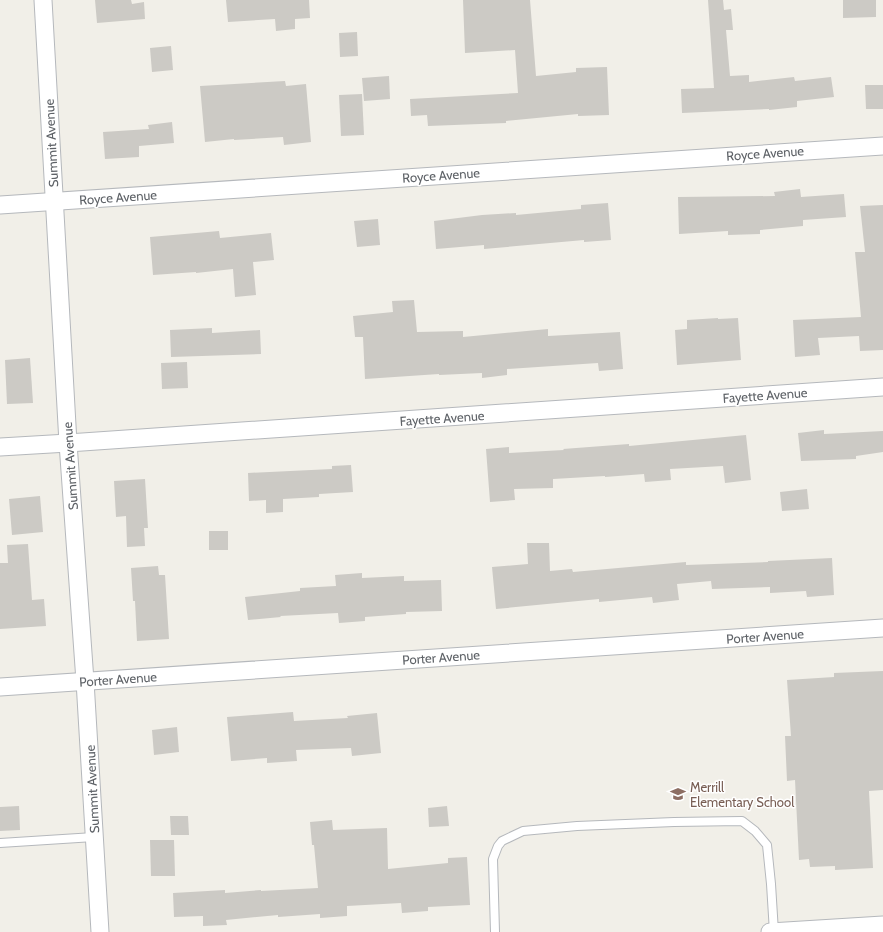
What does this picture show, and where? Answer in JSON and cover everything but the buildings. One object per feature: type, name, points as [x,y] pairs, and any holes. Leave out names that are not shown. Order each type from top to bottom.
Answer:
[{"type":"street","name":"Summit Avenue","points":[[43,0],[68,443],[86,681],[100,932]]},
{"type":"street","name":"Royce Avenue","points":[[0,205],[883,146]]},
{"type":"street","name":"Fayette Avenue","points":[[0,447],[883,387]]},
{"type":"street","name":"Porter Avenue","points":[[0,687],[883,628]]},
{"type":"street","points":[[770,932],[883,925]]},
{"type":"lane","points":[[495,932],[493,859],[498,846],[502,841],[522,831],[577,826],[742,821],[755,830],[767,845],[774,932]]},
{"type":"lane","points":[[0,843],[94,837]]},
{"type":"place","name":"Merrill Elementary School","points":[[678,794]]}]
